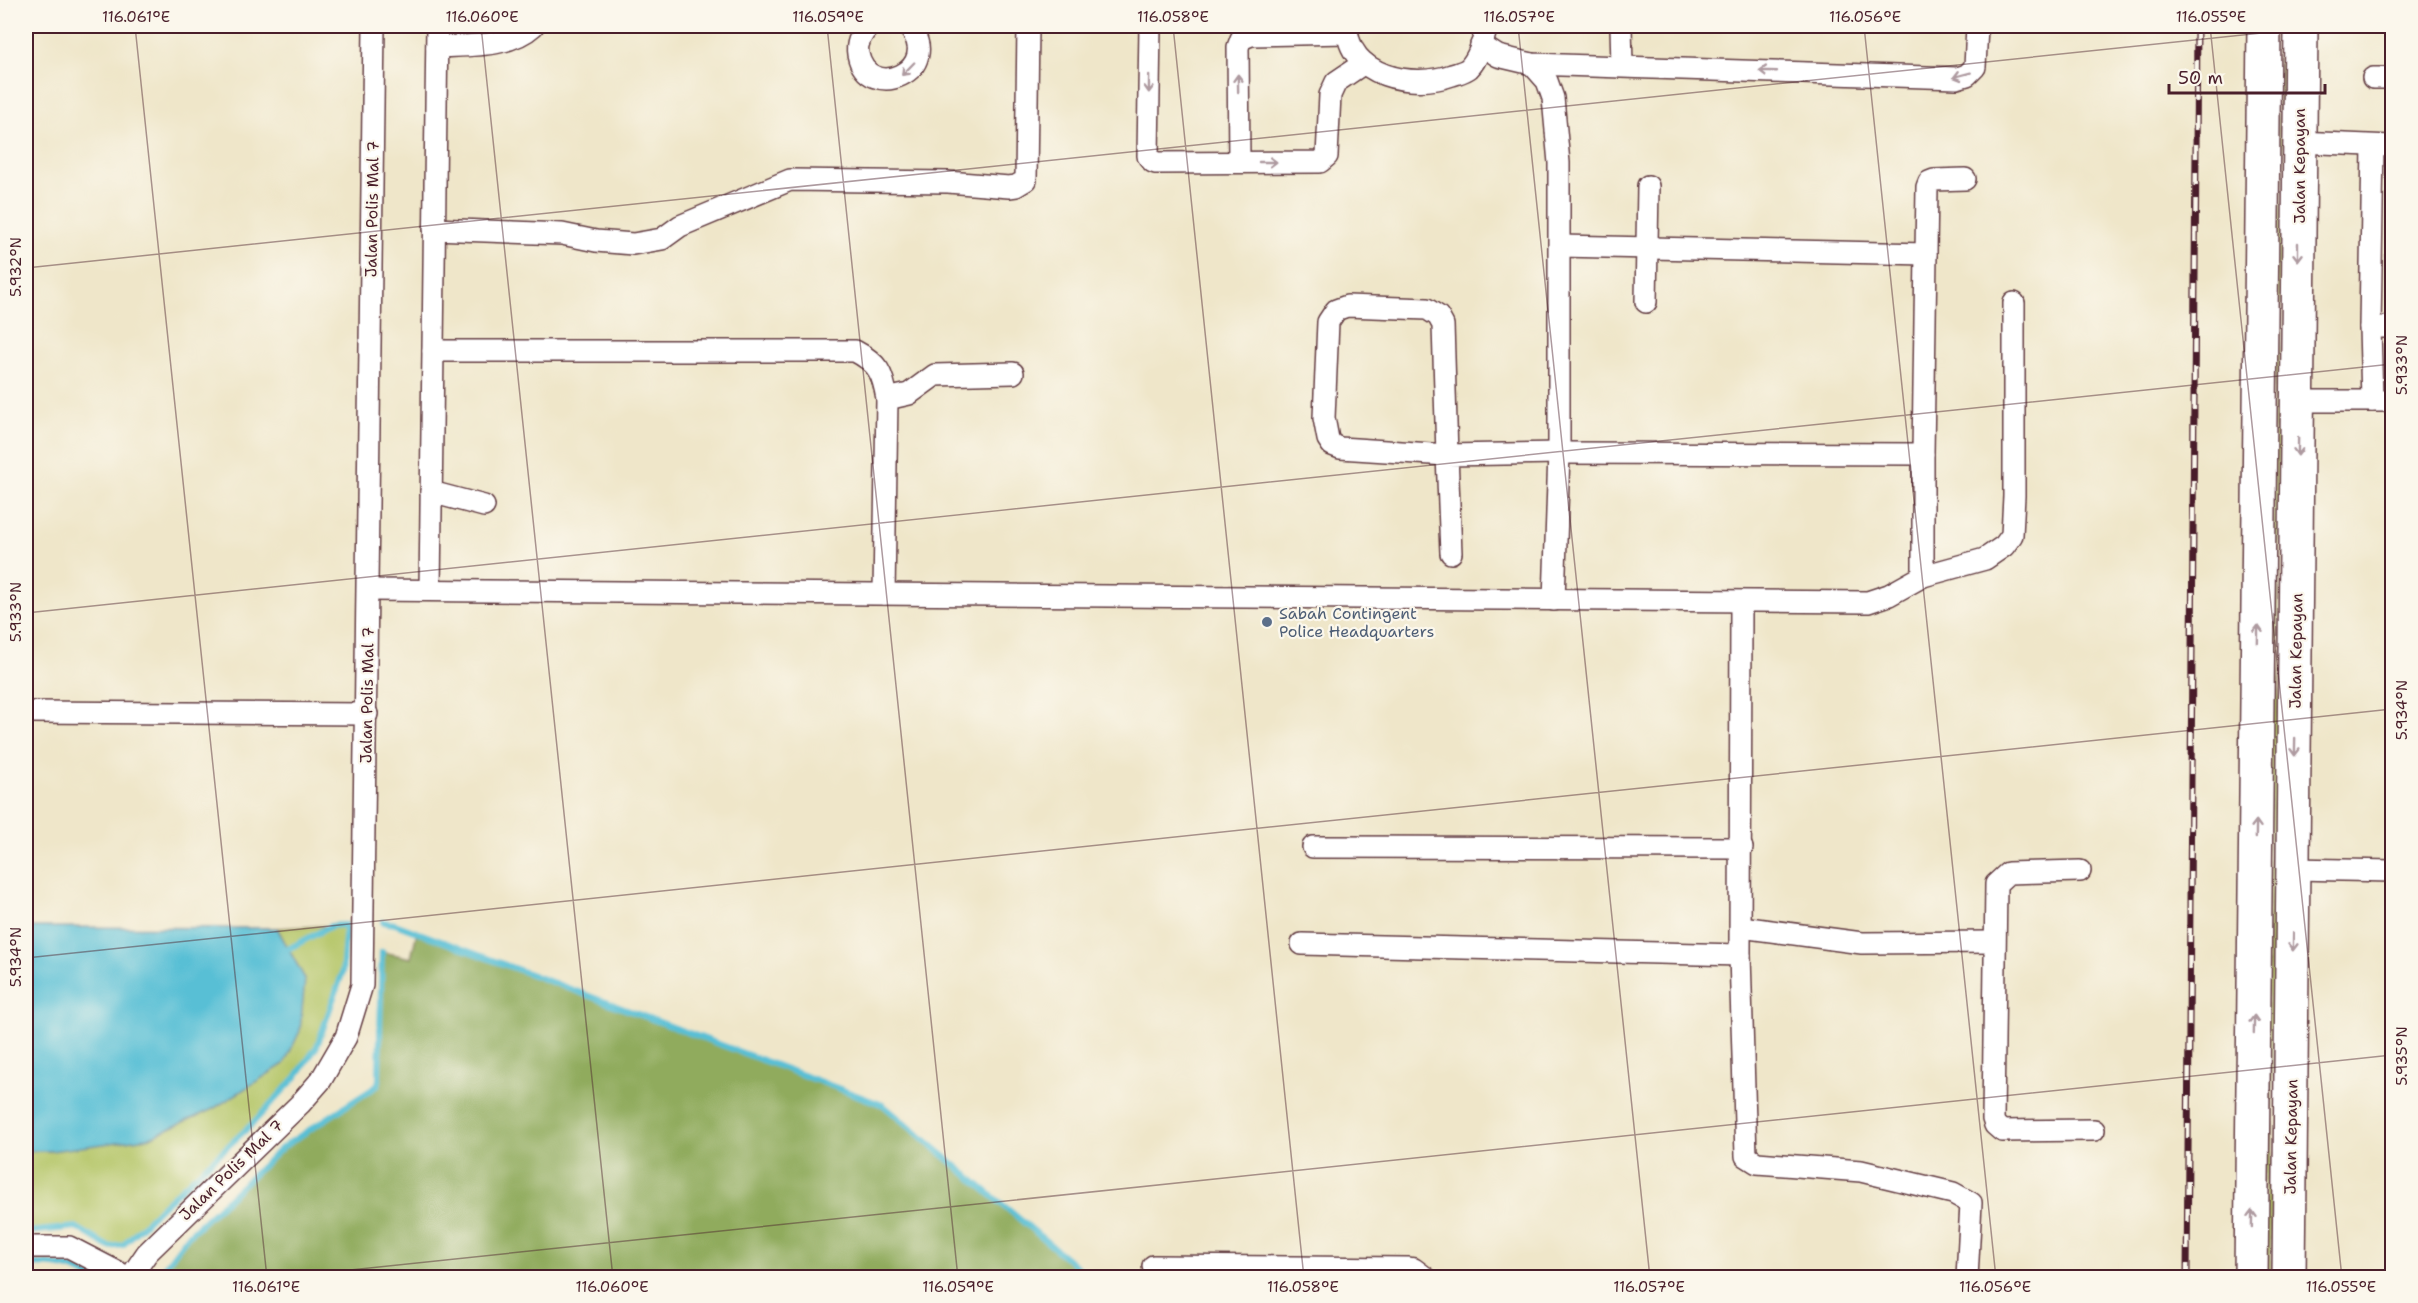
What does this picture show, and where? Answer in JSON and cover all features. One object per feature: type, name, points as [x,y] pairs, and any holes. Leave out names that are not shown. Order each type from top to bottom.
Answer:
[{"type":"highway","points":[[2251,1278],[2264,26]]},
{"type":"highway","name":"Jalan Kepayan","points":[[2289,1278],[2298,401],[2298,142],[2301,26]]},
{"type":"street","name":"Jalan Polis Mal 7","points":[[130,1278],[147,1253],[300,1104],[321,1080],[346,1037],[362,985],[374,26]]},
{"type":"street","points":[[430,590],[437,26]]},
{"type":"street","points":[[437,48],[484,44],[508,39],[525,33],[533,26]]},
{"type":"street","points":[[869,26],[858,41],[860,61],[873,76],[883,79],[903,76],[916,61],[918,42],[908,26]]},
{"type":"street","points":[[434,229],[562,234],[596,241],[633,244],[662,239],[680,226],[790,180],[948,182],[1016,186],[1026,180],[1028,26]]},
{"type":"street","points":[[1150,26],[1150,160],[1156,163],[1313,162],[1325,159],[1328,151],[1330,95],[1336,82],[1364,63]]},
{"type":"street","points":[[1621,26],[1622,66]]},
{"type":"street","points":[[1484,35],[1498,56],[1532,64],[1962,77],[1971,72],[1977,62],[1977,26]]},
{"type":"street","points":[[1239,162],[1238,47],[1241,39],[1251,35],[1347,29],[1354,51],[1364,63],[1385,76],[1413,82],[1443,78],[1466,70],[1476,59],[1484,35]]},
{"type":"street","points":[[1532,64],[1547,81],[1556,111],[1559,163],[1558,453],[1554,600]]},
{"type":"street","points":[[2298,142],[2383,146],[2370,327],[2382,401],[2298,401]]},
{"type":"street","points":[[1923,576],[1927,187],[1929,182],[1965,179]]},
{"type":"street","points":[[1646,302],[1648,186]]},
{"type":"street","points":[[1560,246],[1926,254]]},
{"type":"street","points":[[368,590],[1868,602],[1888,595],[1923,576],[1985,558],[2004,546],[2012,535],[2014,303]]},
{"type":"street","points":[[1451,553],[1448,455],[1443,325],[1438,316],[1427,309],[1347,306],[1336,310],[1328,322],[1324,418],[1328,439],[1332,445],[1340,448],[1448,455],[1923,454]]},
{"type":"street","points":[[2370,327],[2392,327]]},
{"type":"street","points":[[433,351],[855,351],[868,358],[882,373],[887,399],[884,594]]},
{"type":"street","points":[[887,399],[909,394],[928,377],[935,375],[1013,373]]},
{"type":"street","points":[[431,492],[484,506]]},
{"type":"street","points":[[1740,602],[1742,848],[1740,955],[1746,1156],[1757,1163],[1861,1171],[1962,1197],[1971,1203],[1967,1278]]},
{"type":"street","points":[[26,712],[367,714]]},
{"type":"street","points":[[1313,847],[1742,848]]},
{"type":"street","points":[[2294,869],[2392,871]]},
{"type":"street","points":[[2080,872],[2008,873],[2003,876],[1995,888],[1992,1111],[1995,1125],[2002,1131],[2094,1130]]},
{"type":"street","points":[[1741,927],[1862,943],[1994,942]]},
{"type":"street","points":[[1302,944],[1740,955]]},
{"type":"street","points":[[26,1247],[69,1247],[130,1278]]},
{"type":"street","points":[[1153,1266],[1407,1268],[1414,1269],[1426,1278]]},
{"type":"green space","points":[[2279,26],[2284,26],[2278,653],[2280,875],[2272,1085],[2271,1277],[2264,1278]]},
{"type":"green space","points":[[346,925],[342,974],[317,1046],[296,1077],[250,1126],[163,1205],[123,1245],[109,1247],[76,1227],[26,1232],[26,1151],[51,1151],[305,979],[277,928]]},
{"type":"green space","points":[[417,932],[883,1105],[1077,1267],[1086,1277],[156,1277],[188,1236],[283,1147],[377,1086],[382,952],[411,958]]},
{"type":"water","points":[[26,927],[277,928],[305,979],[300,1031],[284,1064],[213,1109],[148,1138],[51,1151],[26,1151]]},
{"type":"waterway","points":[[383,922],[395,924],[883,1105],[1077,1267],[1086,1278]]},
{"type":"waterway","points":[[26,1232],[76,1227],[109,1247],[123,1245],[163,1205],[250,1126],[296,1077],[317,1046],[342,974],[346,925],[331,926],[288,949]]},
{"type":"waterway","points":[[156,1278],[188,1236],[283,1147],[377,1086],[382,952]]},
{"type":"waterway","points":[[26,1265],[59,1266],[76,1270],[91,1278]]},
{"type":"railway","points":[[2187,1278],[2197,26]]},
{"type":"place","name":"Sabah Contingent Police Headquarters","points":[[1267,622]]}]
